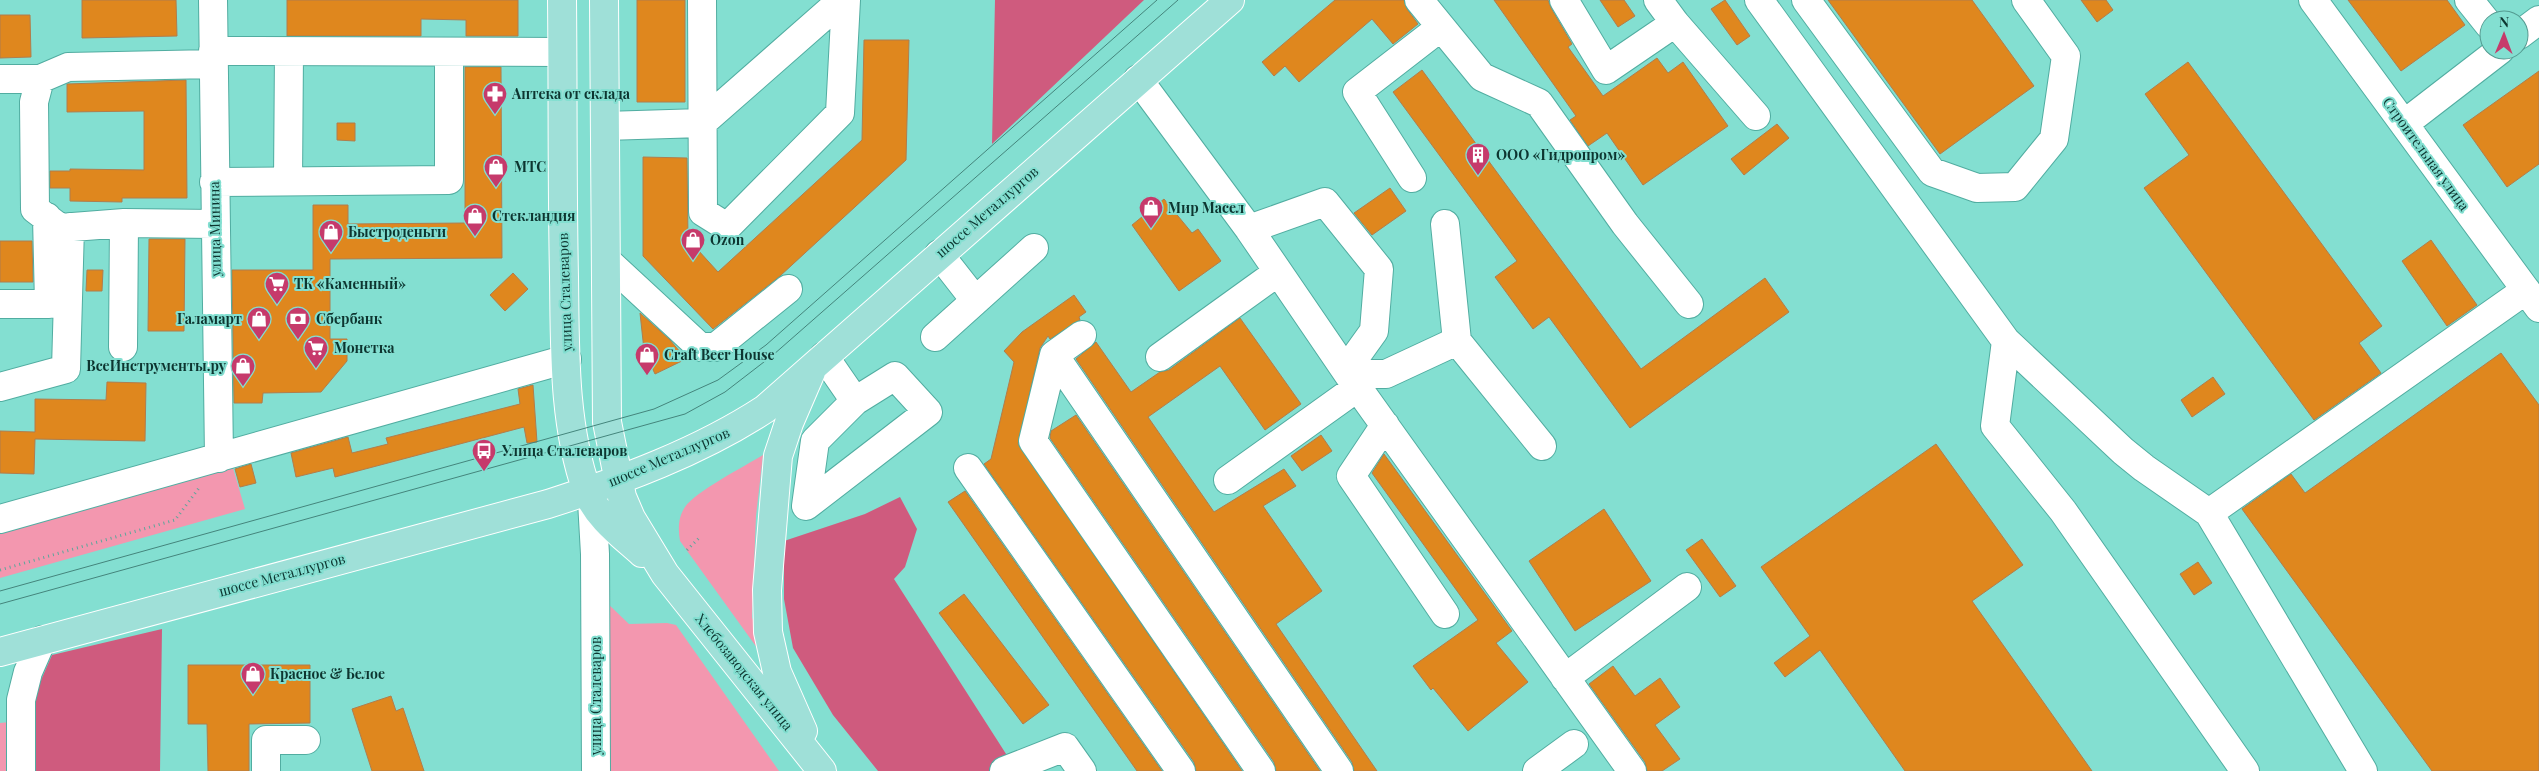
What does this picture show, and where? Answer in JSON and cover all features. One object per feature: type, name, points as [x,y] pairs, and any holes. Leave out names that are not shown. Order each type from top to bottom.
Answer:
[{"type":"main road","name":"улица Сталеваров","points":[[562,0],[564,261],[567,359],[573,432],[590,496]]},
{"type":"main road","points":[[604,0],[607,422],[617,480]]},
{"type":"main road","name":"шоссе Металлургов","points":[[0,652],[590,496],[617,480],[732,430],[765,409],[1230,0]]},
{"type":"main road","points":[[567,359],[607,358]]},
{"type":"main road","points":[[820,359],[789,424],[778,456],[767,590],[768,632],[777,672],[820,769]]},
{"type":"main road","name":"Хлебозаводская улица","points":[[617,480],[631,518],[665,574],[820,769]]},
{"type":"main road","name":"Хлебозаводская улица","points":[[590,496],[603,516],[665,574]]},
{"type":"street","name":"улица Минина","points":[[213,0],[219,458]]},
{"type":"street","points":[[702,0],[703,212],[728,226],[840,113],[846,0]]},
{"type":"street","points":[[605,126],[702,123],[842,0]]},
{"type":"street","points":[[1419,0],[1482,77],[1539,103],[1625,224],[1689,304]]},
{"type":"street","points":[[1564,0],[1606,70],[1674,23]]},
{"type":"street","points":[[1658,0],[1674,23],[1756,116]]},
{"type":"street","points":[[1759,0],[2006,341],[2122,451],[2209,513],[2363,771]]},
{"type":"street","points":[[1806,0],[1932,172],[1977,188],[2015,187],[2054,140],[2066,56],[2026,0]]},
{"type":"street","name":"Строительная улица","points":[[2313,0],[2532,299]]},
{"type":"street","points":[[2469,0],[2479,12]]},
{"type":"street","points":[[1412,178],[1357,92],[1441,27]]},
{"type":"street","points":[[288,181],[289,52]]},
{"type":"street","points":[[0,79],[40,79],[68,67],[289,52],[562,52]]},
{"type":"street","points":[[214,182],[449,180],[449,52]]},
{"type":"street","points":[[2404,124],[2487,60]]},
{"type":"street","points":[[40,79],[34,102],[35,209],[58,222],[215,224]]},
{"type":"street","points":[[1138,79],[1249,229],[1351,377],[1632,771]]},
{"type":"street","points":[[1228,480],[1351,377],[1374,331],[1379,269],[1325,202],[1249,229]]},
{"type":"street","points":[[0,304],[49,304],[58,222]]},
{"type":"street","points":[[0,387],[66,369],[58,222]]},
{"type":"street","points":[[123,347],[124,223]]},
{"type":"street","points":[[1445,224],[1457,341],[1542,446]]},
{"type":"street","points":[[935,337],[1034,248]]},
{"type":"street","points":[[939,254],[975,300]]},
{"type":"street","points":[[606,260],[700,347],[716,347],[788,289]]},
{"type":"street","points":[[1160,357],[1278,272]]},
{"type":"street","points":[[2209,513],[2532,299]]},
{"type":"street","points":[[1082,335],[1054,355],[1033,442],[1261,771]]},
{"type":"street","points":[[1351,377],[1386,374],[1457,341]]},
{"type":"street","points":[[2006,341],[1995,426],[2062,511],[2245,771]]},
{"type":"street","points":[[1054,355],[1339,771]]},
{"type":"street","points":[[0,519],[567,359]]},
{"type":"street","points":[[820,359],[855,401]]},
{"type":"street","points":[[895,376],[928,412],[806,506],[815,441],[855,401],[895,376]]},
{"type":"street","points":[[1385,425],[1351,476],[1445,614]]},
{"type":"street","points":[[968,468],[1180,771]]},
{"type":"street","name":"улица Сталеваров","points":[[590,496],[595,554],[596,771]]},
{"type":"street","points":[[1565,678],[1687,587]]},
{"type":"street","points":[[21,771],[10,701],[28,672],[42,640]]},
{"type":"street","points":[[266,771],[266,740],[306,740]]},
{"type":"street","points":[[1537,771],[1574,744]]},
{"type":"street","points":[[1004,771],[1064,747],[1082,771]]},
{"type":"path","points":[[0,570],[176,520],[219,458]]},
{"type":"path","points":[[687,550],[701,536]]},
{"type":"shaded area","points":[[995,0],[1144,0],[992,144]]},
{"type":"shaded area","points":[[763,455],[756,516],[752,617],[765,659],[680,541],[679,528],[683,511],[690,501],[709,487]]},
{"type":"shaded area","points":[[230,458],[245,509],[0,578],[0,523]]},
{"type":"shaded area","points":[[900,497],[917,529],[905,567],[894,579],[1008,757],[1003,771],[878,771],[833,715],[793,648],[784,599],[784,541],[865,514]]},
{"type":"shaded area","points":[[605,601],[629,624],[667,623],[676,625],[779,771],[605,771]]},
{"type":"shaded area","points":[[162,629],[160,771],[30,771],[31,703],[52,655]]},
{"type":"shaded area","points":[[10,722],[12,771],[0,771],[0,723]]},
{"type":"building","points":[[82,0],[176,0],[177,36],[82,38]]},
{"type":"building","points":[[287,0],[518,0],[518,36],[466,36],[466,20],[421,19],[421,36],[287,36]]},
{"type":"building","points":[[637,0],[685,0],[685,102],[637,102]]},
{"type":"building","points":[[1335,0],[1404,0],[1407,9],[1418,24],[1393,44],[1372,19],[1299,82],[1285,66],[1274,76],[1262,62]]},
{"type":"building","points":[[1494,0],[1548,0],[1572,44],[1568,47],[1603,96],[1657,58],[1668,73],[1683,62],[1728,126],[1643,185],[1607,133],[1588,146],[1570,120],[1576,116]]},
{"type":"building","points":[[1600,0],[1624,0],[1635,16],[1618,27]]},
{"type":"building","points":[[1725,0],[1750,36],[1737,45],[1711,9]]},
{"type":"building","points":[[1828,0],[1972,0],[2034,86],[1940,154]]},
{"type":"building","points":[[2081,0],[2106,0],[2113,10],[2097,22]]},
{"type":"building","points":[[2348,0],[2447,0],[2465,25],[2401,71]]},
{"type":"building","points":[[0,15],[30,15],[31,57],[0,58]]},
{"type":"building","points":[[864,40],[909,40],[906,160],[780,276],[713,329],[643,256],[643,157],[687,158],[688,239],[718,272],[862,140]]},
{"type":"building","points":[[2188,62],[2382,326],[2359,343],[2381,373],[2314,420],[2144,188],[2189,155],[2145,94]]},
{"type":"building","points":[[465,67],[501,67],[502,258],[330,259],[330,339],[347,339],[347,361],[321,392],[263,393],[262,403],[234,403],[232,270],[313,270],[313,205],[348,205],[348,224],[465,223]]},
{"type":"building","name":"ООО «Гидропром»","points":[[1422,70],[1641,369],[1765,278],[1789,312],[1630,428],[1549,317],[1533,329],[1495,277],[1517,261],[1393,92]]},
{"type":"building","points":[[2539,71],[2539,164],[2507,187],[2463,125]]},
{"type":"building","points":[[186,80],[187,198],[122,198],[122,202],[70,201],[70,188],[50,188],[50,171],[70,171],[70,169],[144,170],[144,111],[67,112],[67,84]]},
{"type":"building","points":[[337,123],[355,123],[355,141],[337,140]]},
{"type":"building","points":[[1777,124],[1789,138],[1744,175],[1731,159]]},
{"type":"building","points":[[1390,188],[1406,211],[1372,235],[1354,213]]},
{"type":"building","points":[[1164,199],[1192,233],[1198,229],[1221,261],[1179,291],[1132,225]]},
{"type":"building","points":[[149,239],[185,239],[184,331],[148,331]]},
{"type":"building","points":[[2431,240],[2477,305],[2447,326],[2402,261]]},
{"type":"building","points":[[0,241],[32,241],[33,282],[0,282]]},
{"type":"building","points":[[87,270],[103,270],[102,291],[86,291]]},
{"type":"building","points":[[513,273],[528,289],[505,311],[490,295]]},
{"type":"building","points":[[1074,295],[1086,312],[1079,317],[1080,320],[1050,339],[1048,336],[1040,348],[1018,444],[1242,771],[1196,771],[1194,762],[984,464],[991,459],[1014,362],[1004,351],[1022,332]]},
{"type":"building","points":[[640,313],[670,340],[686,359],[655,374],[644,350]]},
{"type":"building","points":[[1240,318],[1301,404],[1265,430],[1220,366],[1148,417],[1214,512],[1284,469],[1296,486],[1263,506],[1322,591],[1276,624],[1377,771],[1354,771],[1352,762],[1076,359],[1096,342],[1131,392],[1160,372],[1169,370]]},
{"type":"building","points":[[2501,353],[2539,405],[2539,771],[2432,771],[2242,509],[2291,474],[2305,493]]},
{"type":"building","points":[[2213,377],[2225,394],[2192,417],[2181,400]]},
{"type":"building","points":[[107,382],[146,383],[145,441],[35,439],[34,474],[0,473],[0,431],[35,432],[35,399],[106,400]]},
{"type":"building","points":[[533,385],[537,442],[527,443],[524,427],[335,477],[333,468],[296,477],[291,453],[348,437],[352,453],[388,444],[386,438],[520,404],[518,389]]},
{"type":"building","points":[[1076,415],[1320,771],[1276,771],[1274,762],[1050,438],[1051,431]]},
{"type":"building","points":[[1321,435],[1332,451],[1302,471],[1291,456]]},
{"type":"building","points":[[1936,444],[2023,565],[1972,601],[2092,771],[1905,771],[1820,650],[1785,677],[1774,663],[1810,636],[1761,567]]},
{"type":"building","points":[[1384,454],[1512,631],[1496,643],[1528,682],[1468,731],[1433,688],[1431,690],[1413,666],[1478,620],[1372,473]]},
{"type":"building","points":[[251,464],[256,483],[240,487],[235,469]]},
{"type":"building","points":[[965,491],[1162,771],[1137,771],[948,502]]},
{"type":"building","points":[[1604,509],[1651,581],[1575,631],[1529,561]]},
{"type":"building","points":[[1702,539],[1736,586],[1720,597],[1686,550]]},
{"type":"building","points":[[2198,562],[2212,583],[2194,595],[2180,574]]},
{"type":"building","points":[[964,594],[1049,705],[1023,724],[939,613]]},
{"type":"building","points":[[188,665],[310,665],[310,723],[249,724],[249,771],[208,771],[207,724],[188,724]]},
{"type":"building","points":[[1613,666],[1635,696],[1660,678],[1680,707],[1655,725],[1680,759],[1662,771],[1647,771],[1645,762],[1589,684]]},
{"type":"building","points":[[391,696],[396,711],[403,708],[424,771],[372,771],[352,709]]},
{"type":"tram line","points":[[0,591],[654,409],[718,380],[766,345],[1157,0]]},
{"type":"tram line","points":[[0,604],[685,414],[725,392],[773,355],[1178,0]]},
{"type":"place","name":"Аптека от склада","points":[[495,115]]},
{"type":"place","name":"ООО «Гидропром»","points":[[1478,176]]},
{"type":"place","name":"МТС","points":[[496,188]]},
{"type":"place","name":"Мир Масел","points":[[1151,229]]},
{"type":"place","name":"Стекландия","points":[[475,237]]},
{"type":"place","name":"Быстроденьги","points":[[331,253]]},
{"type":"place","name":"Ozon","points":[[693,261]]},
{"type":"place","name":"ТК «Каменный»","points":[[277,305]]},
{"type":"place","name":"Галамарт","points":[[259,340]]},
{"type":"place","name":"Сбербанк","points":[[298,340]]},
{"type":"place","name":"Монетка","points":[[316,369]]},
{"type":"place","name":"Craft Beer House","points":[[647,376]]},
{"type":"place","name":"ВсеИнструменты.ру","points":[[243,387]]},
{"type":"place","name":"Улица Сталеваров","points":[[484,472]]},
{"type":"place","name":"Красное & Белое","points":[[253,695]]}]
